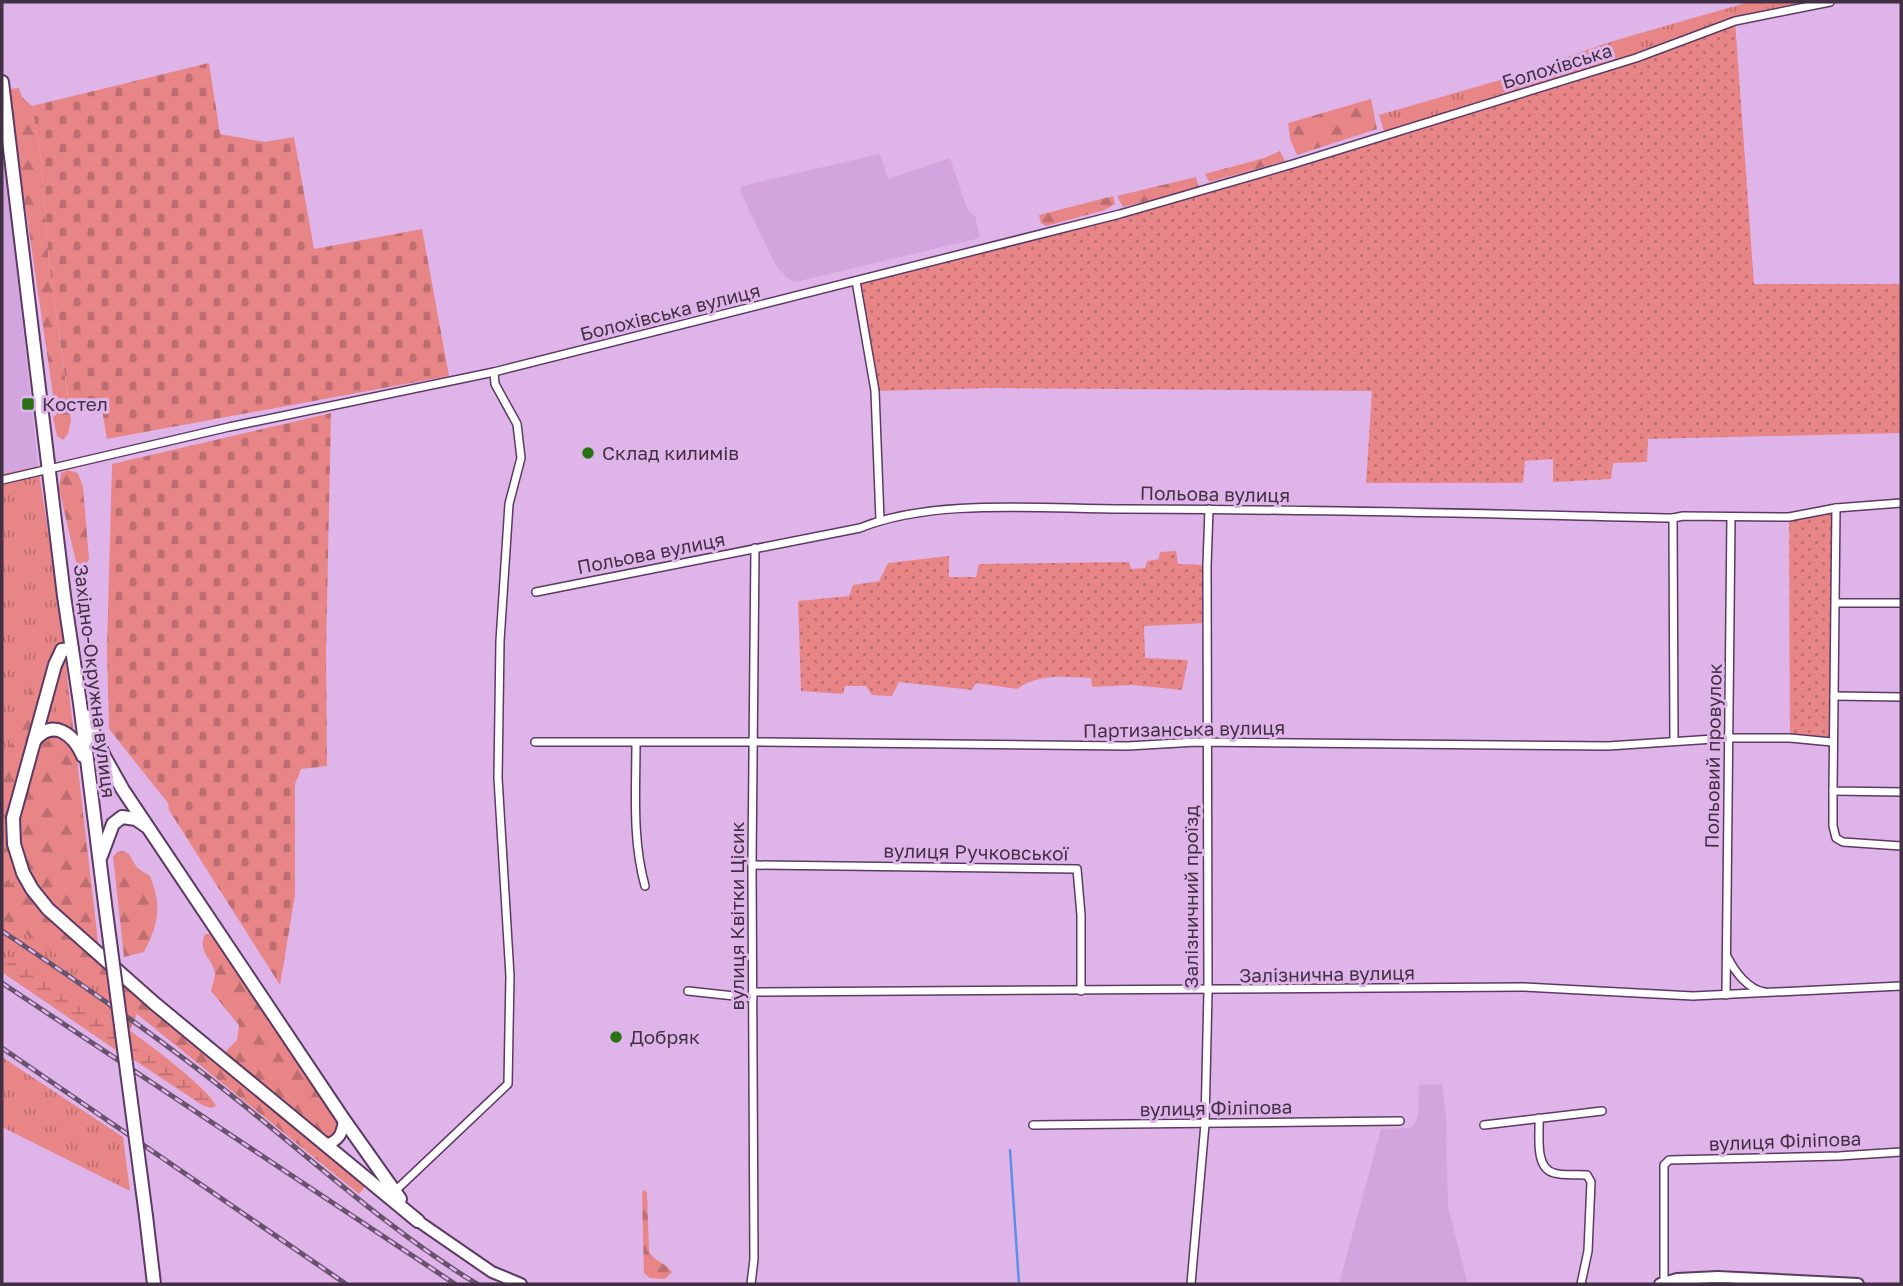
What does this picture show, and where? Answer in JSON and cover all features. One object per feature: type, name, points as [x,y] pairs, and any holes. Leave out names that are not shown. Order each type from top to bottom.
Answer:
[{"type":"main road","name":"Західно-Окружна вулиця","points":[[2,82],[154,1284]]},
{"type":"main road","points":[[72,649],[60,653],[13,818],[12,832],[17,856],[23,873],[38,898],[136,987],[326,1145],[392,1194],[418,1221],[492,1272],[521,1284]]},
{"type":"main road","points":[[80,703],[111,769],[392,1194]]},
{"type":"main road","points":[[34,741],[50,730],[65,732],[77,743],[88,771]]},
{"type":"main road","points":[[100,860],[113,824],[122,817],[136,819],[144,824],[157,839]]},
{"type":"main road","points":[[326,1145],[337,1140],[342,1133],[344,1120]]},
{"type":"main road","points":[[1662,1283],[1688,1278],[1718,1277],[1858,1284]]},
{"type":"street","name":"Болохівська","points":[[1293,164],[1636,58],[1735,21],[1830,2]]},
{"type":"street","name":"Болохівська вулиця","points":[[2,480],[241,424],[494,372],[1120,214],[1293,164]]},
{"type":"street","points":[[856,281],[875,391],[880,520]]},
{"type":"street","points":[[392,1194],[508,1084],[510,976],[498,778],[500,655],[509,504],[521,458],[517,424],[495,384],[494,372]]},
{"type":"street","name":"Польова вулиця","points":[[536,592],[860,528],[880,520],[951,508],[1209,509],[1673,518],[1789,517],[1836,508],[1901,503]]},
{"type":"street","points":[[1836,508],[1833,825],[1836,838],[1843,842],[1901,846]]},
{"type":"street","name":"Залізничний проїзд","points":[[1191,1284],[1205,1124],[1208,991],[1205,742],[1209,509]]},
{"type":"street","name":"Польовий провулок","points":[[1726,995],[1731,517]]},
{"type":"street","points":[[1673,518],[1674,741]]},
{"type":"street","name":"вулиця Квітки Цісик","points":[[751,1284],[754,1259],[752,866],[755,548]]},
{"type":"street","points":[[1836,603],[1901,603]]},
{"type":"street","points":[[1834,696],[1901,696]]},
{"type":"street","name":"Партизанська вулиця","points":[[535,742],[1128,747],[1205,742],[1608,746],[1729,738],[1790,738],[1832,742]]},
{"type":"street","points":[[636,743],[637,838],[645,886]]},
{"type":"street","points":[[1833,791],[1901,792]]},
{"type":"street","name":"вулиця Ручковської","points":[[752,866],[1077,869],[1081,915],[1081,991]]},
{"type":"street","points":[[1727,954],[1732,966],[1749,985],[1771,993]]},
{"type":"street","name":"Залізнична вулиця","points":[[688,991],[753,995],[1524,987],[1693,996],[1901,986]]},
{"type":"street","points":[[1484,1125],[1602,1111]]},
{"type":"street","points":[[1539,1118],[1540,1152],[1542,1164],[1547,1171],[1587,1175],[1591,1182],[1588,1251],[1581,1284]]},
{"type":"street","name":"вулиця Філіпова","points":[[1032,1125],[1400,1121]]},
{"type":"street","name":"вулиця Філіпова","points":[[1662,1283],[1665,1162],[1673,1159],[1901,1152]]},
{"type":"shaded area","points":[[2,134],[38,466],[2,474]]},
{"type":"shaded area","points":[[880,154],[888,179],[950,158],[965,203],[969,212],[975,216],[980,238],[795,282],[787,278],[776,266],[740,191],[742,186]]},
{"type":"shaded area","points":[[1442,1084],[1446,1117],[1448,1208],[1468,1284],[1339,1284],[1381,1129],[1411,1128],[1418,1114],[1419,1085]]},
{"type":"green space","points":[[1749,2],[1830,2],[1735,21],[1662,49],[1385,135],[1379,115],[1507,78],[1613,41]]},
{"type":"green space","points":[[1735,21],[1754,284],[1901,284],[1901,433],[1648,439],[1647,462],[1613,463],[1611,479],[1553,482],[1553,459],[1525,461],[1523,483],[1366,483],[1372,391],[993,388],[875,391],[856,281],[1120,214],[1636,58]]},
{"type":"green space","points":[[209,63],[220,134],[265,142],[294,137],[314,249],[422,229],[449,376],[107,439],[100,398],[69,404],[49,263],[40,151],[32,106]]},
{"type":"green space","points":[[19,88],[22,97],[32,106],[40,151],[49,263],[71,420],[68,434],[63,440],[57,436],[53,417],[56,415],[10,102],[10,89]]},
{"type":"green space","points":[[1371,99],[1377,129],[1297,155],[1290,139],[1288,123]]},
{"type":"green space","points":[[1280,151],[1285,161],[1209,182],[1205,174],[1264,158]]},
{"type":"green space","points":[[1196,177],[1199,188],[1123,207],[1117,196]]},
{"type":"green space","points":[[1113,196],[1115,204],[1105,210],[1046,226],[1041,223],[1039,215]]},
{"type":"green space","points":[[331,413],[326,651],[327,766],[301,769],[295,784],[295,895],[280,985],[169,810],[168,803],[109,729],[107,649],[112,464]]},
{"type":"green space","points":[[38,466],[58,597],[104,993],[137,1014],[120,1053],[2,972],[2,474]]},
{"type":"green space","points":[[68,470],[78,473],[83,487],[89,559],[85,566],[77,566],[59,489],[61,473]]},
{"type":"green space","points":[[1836,508],[1832,742],[1790,738],[1789,517]]},
{"type":"green space","points":[[1176,551],[1178,564],[1207,565],[1207,623],[1144,626],[1145,658],[1188,660],[1182,690],[1133,685],[1092,687],[1091,678],[1062,677],[1035,680],[1017,689],[976,683],[972,690],[899,682],[892,696],[872,695],[866,686],[845,686],[843,694],[801,691],[798,601],[849,596],[853,585],[879,581],[888,563],[949,556],[949,577],[976,577],[979,564],[1129,562],[1131,569],[1145,568],[1147,561],[1159,559],[1160,552]]},
{"type":"green space","points":[[31,682],[38,684],[42,693],[13,804],[15,867],[5,879],[46,908],[20,853],[17,828],[21,802],[36,751],[47,741],[62,739],[76,752],[99,955],[220,1057],[237,1040],[239,1025],[211,991],[215,973],[204,950],[203,940],[205,934],[215,934],[340,1124],[338,1131],[326,1144],[370,1181],[359,1194],[137,1014],[104,993],[84,973],[2,918],[2,790],[5,759],[26,706]]},
{"type":"green space","points":[[117,852],[129,854],[137,868],[150,876],[157,906],[156,924],[144,952],[124,957],[113,857]]},
{"type":"green space","points":[[17,959],[61,983],[124,1026],[184,1073],[216,1106],[211,1108],[202,1105],[6,975],[3,966]]},
{"type":"green space","points":[[2,1057],[123,1137],[130,1191],[2,1127]]},
{"type":"green space","points":[[644,1190],[647,1192],[649,1252],[672,1272],[665,1279],[650,1278],[644,1273]]},
{"type":"waterway","points":[[1010,1150],[1019,1284]]},
{"type":"railway","points":[[2,931],[179,1055],[383,1219],[477,1284]]},
{"type":"railway","points":[[2,983],[455,1284]]},
{"type":"railway","points":[[2,1048],[346,1284]]},
{"type":"place","name":"Костел","points":[[28,404]]},
{"type":"place","name":"Склад килимів","points":[[588,453]]},
{"type":"place","name":"Добряк","points":[[616,1037]]}]
